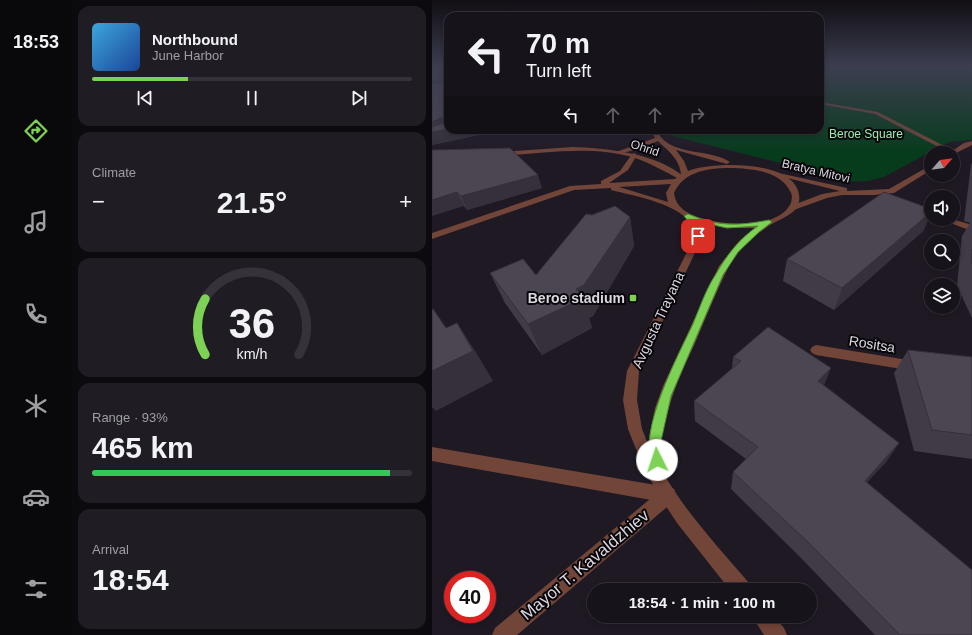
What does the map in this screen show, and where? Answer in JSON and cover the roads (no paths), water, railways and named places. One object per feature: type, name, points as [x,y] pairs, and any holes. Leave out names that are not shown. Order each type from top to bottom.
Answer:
[{"type":"street","points":[[824,104],[876,113],[940,146]]},
{"type":"street","points":[[656,134],[658,139],[678,155],[683,166],[681,178],[670,192],[674,206]]},
{"type":"street","points":[[619,152],[636,148],[658,139]]},
{"type":"street","points":[[960,149],[972,143]]},
{"type":"street","points":[[668,146],[746,167]]},
{"type":"street","name":"Ohrid","points":[[495,154],[590,149],[619,152],[651,160],[681,178]]},
{"type":"street","points":[[600,185],[625,171],[630,165],[634,155]]},
{"type":"street","points":[[432,236],[573,188],[681,178],[713,167],[746,167]]},
{"type":"street","name":"Bratya Mitovi","points":[[746,167],[854,192]]},
{"type":"street","name":"Bratya Mitovi","points":[[769,222],[782,217],[791,209],[825,196],[842,192],[874,193],[897,188],[924,171]]},
{"type":"street","points":[[774,174],[786,182],[794,191],[796,201],[791,209]]},
{"type":"street","points":[[600,185],[634,193],[674,206],[688,216],[706,223],[727,226],[749,226],[769,222]]},
{"type":"street","points":[[874,193],[893,201]]},
{"type":"street","name":"Avgusta Trayana","points":[[688,216],[697,228],[697,240],[639,358],[631,380],[632,418],[637,438],[668,495],[737,583]]},
{"type":"street","name":"Avgusta Trayana","points":[[668,495],[661,476],[655,450],[656,436],[665,396],[724,266],[735,250],[749,236],[769,222]]},
{"type":"street","points":[[960,224],[972,228]]},
{"type":"street","name":"Rositsa","points":[[816,350],[925,367]]},
{"type":"street","points":[[432,454],[668,495]]},
{"type":"street","name":"Mayor T. Kavaldzhiev","points":[[502,635],[668,495]]},
{"type":"street","points":[[768,623],[777,635]]},
{"type":"place","name":"Beroe stadium","points":[[633,298]]},
{"type":"park label","name":"Beroe Square","points":[[866,134]]}]
